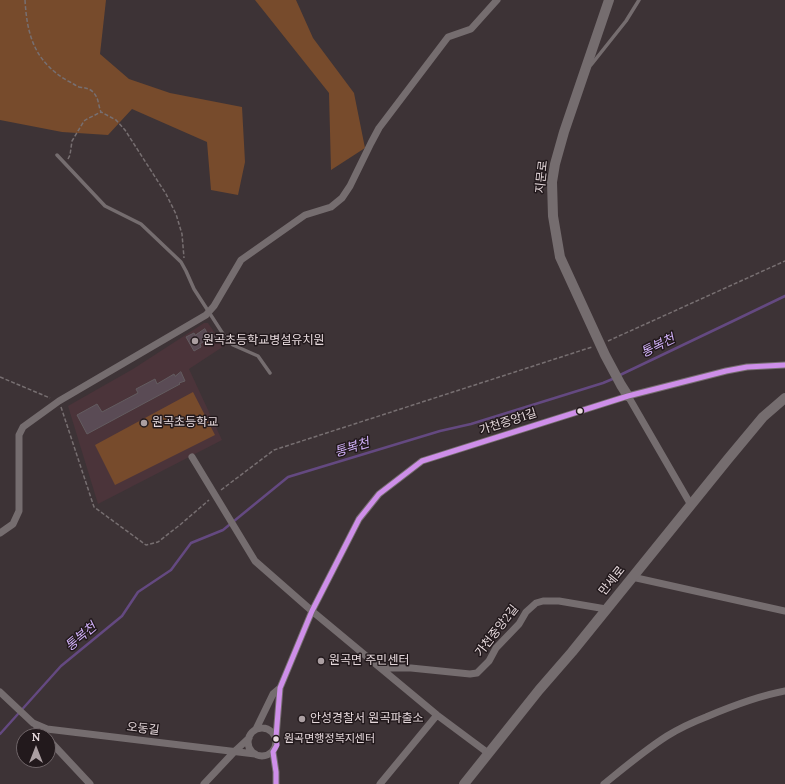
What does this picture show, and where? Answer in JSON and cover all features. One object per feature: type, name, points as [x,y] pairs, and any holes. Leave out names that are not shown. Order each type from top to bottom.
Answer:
[{"type":"main road","name":"지문로","points":[[609,0],[555,164],[552,182],[553,216],[560,256],[605,355],[621,386],[628,396]]},
{"type":"main road","name":"만세로","points":[[464,784],[539,690],[572,652],[763,417],[785,398]]},
{"type":"street","points":[[0,533],[13,524],[20,511],[20,435],[23,427],[59,401],[206,315],[214,306],[241,260],[305,215],[331,207],[342,198],[350,186],[379,128],[448,37],[471,29],[497,0]]},
{"type":"street","name":"가천중앙1길","points":[[276,737],[280,688],[312,612],[359,518],[379,494],[422,461],[628,396],[726,370],[747,367],[785,365]]},
{"type":"street","points":[[628,396],[690,505]]},
{"type":"street","points":[[192,457],[255,561],[312,612],[437,715],[488,753]]},
{"type":"street","points":[[632,578],[785,611]]},
{"type":"street","name":"가천중앙2길","points":[[381,668],[411,668],[470,674],[477,673],[489,661],[496,648],[519,624],[526,612],[536,603],[542,601],[559,601],[606,609]]},
{"type":"street","points":[[204,784],[256,729],[273,694],[280,688]]},
{"type":"street","points":[[604,784],[668,735],[685,726],[723,709],[754,698],[785,691]]},
{"type":"street","points":[[0,692],[39,728]]},
{"type":"street","points":[[380,784],[437,715]]},
{"type":"street","name":"오동길","points":[[32,721],[48,728],[255,754]]},
{"type":"street","points":[[248,738],[248,745],[250,749],[258,756],[266,756],[273,752],[277,745],[276,737],[268,729],[256,729]]},
{"type":"street","points":[[56,748],[90,784]]},
{"type":"street","points":[[273,752],[276,784]]},
{"type":"lane","points":[[585,72],[626,21],[638,0]]},
{"type":"lane","points":[[57,156],[105,206],[141,224],[181,262],[194,289],[225,337],[233,345],[258,356],[270,373]]},
{"type":"path","points":[[26,0],[26,17],[33,43],[40,57],[60,76],[77,86],[88,88],[93,92],[98,100],[101,112],[116,120],[125,130],[166,194],[176,214],[182,234],[186,271]]},
{"type":"path","points":[[65,163],[70,155],[72,141],[84,121],[101,112]]},
{"type":"path","points":[[0,377],[59,401],[94,507],[146,545],[158,542],[217,498],[274,450],[600,344],[785,261]]},
{"type":"shaded area","points":[[0,0],[106,0],[100,54],[129,79],[170,93],[242,107],[245,162],[238,195],[211,190],[207,142],[132,109],[108,135],[62,132],[0,120]]},
{"type":"shaded area","points":[[255,0],[296,0],[313,38],[354,93],[365,148],[331,170],[329,93]]},
{"type":"shaded area","name":"원곡초등학교","points":[[204,323],[208,323],[224,346],[189,369],[222,440],[98,504],[68,406],[133,369]]},
{"type":"shaded area","points":[[193,392],[215,435],[115,485],[95,445]]},
{"type":"building","points":[[205,329],[208,335],[212,332],[217,340],[212,343],[209,338],[200,344],[201,347],[194,351],[186,337],[194,333],[195,335]]},
{"type":"building","points":[[181,372],[185,381],[87,434],[77,415],[97,404],[102,412],[138,393],[136,389],[155,379],[157,384],[174,374],[175,376]]},
{"type":"waterway","name":"통복천","points":[[620,375],[785,296]]},
{"type":"waterway","name":"통복천","points":[[0,734],[61,666],[122,616],[138,592],[171,570],[191,543],[223,530],[288,477],[440,431],[471,424],[615,378]]},
{"type":"transit line","points":[[276,784],[273,752],[277,745],[276,737],[280,688],[312,611],[359,519],[379,494],[422,461],[628,396],[726,371],[747,367],[785,365]]},
{"type":"place","name":"원곡초등학교병설유치원","points":[[195,341]]},
{"type":"place","name":"원곡초등학교","points":[[144,423]]},
{"type":"place","name":"원곡면 주민센터","points":[[321,661]]},
{"type":"place","name":"안성경찰서 원곡파출소","points":[[302,719]]},
{"type":"place","name":"원곡면행정복지센터","points":[[276,739]]}]
